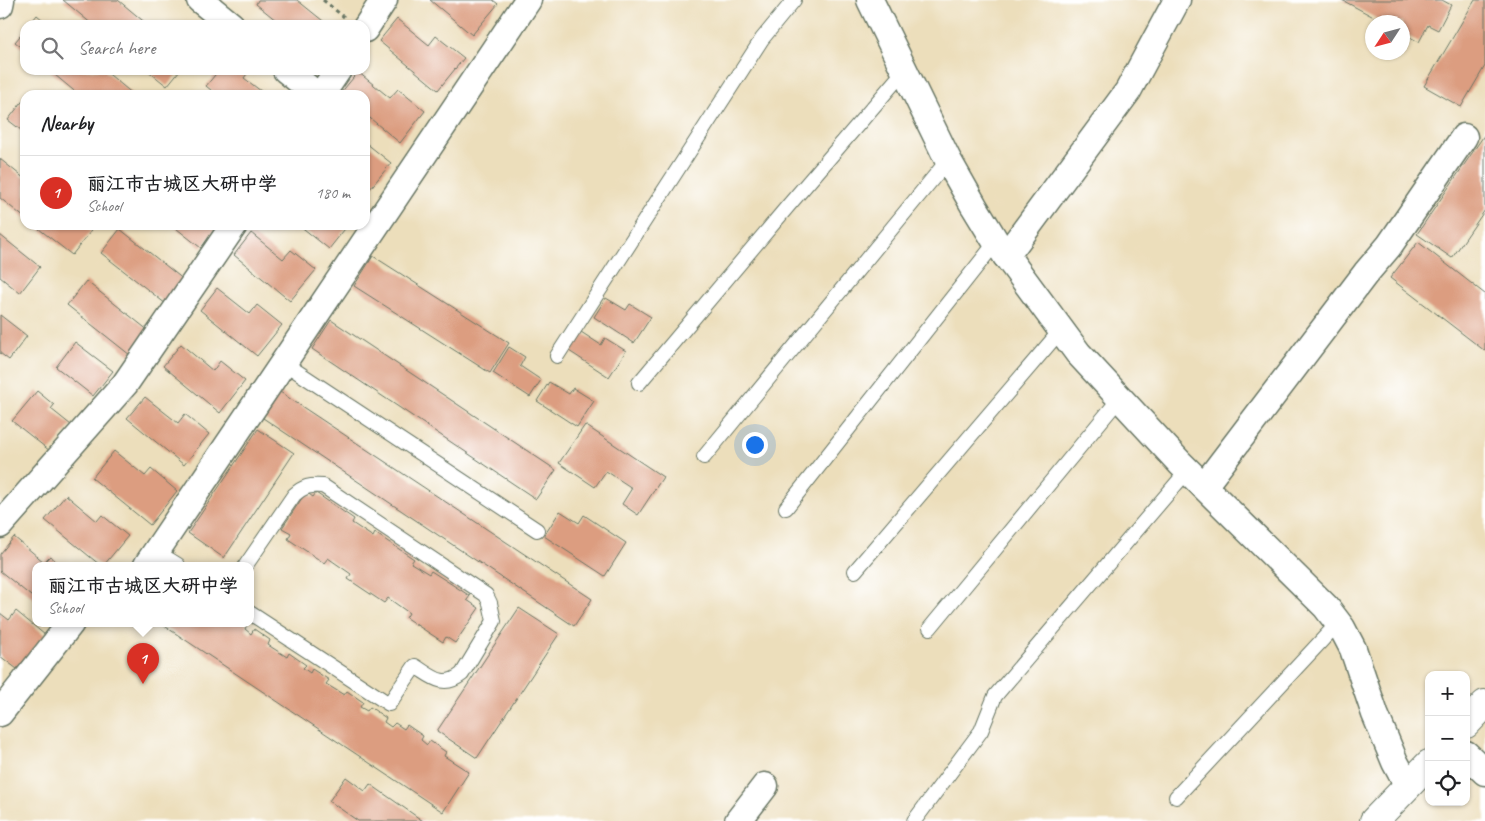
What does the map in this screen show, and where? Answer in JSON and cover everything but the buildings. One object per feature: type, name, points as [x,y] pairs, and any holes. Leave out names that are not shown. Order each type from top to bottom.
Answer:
[{"type":"main road","points":[[1470,720],[1485,704]]},
{"type":"main road","points":[[1374,821],[1425,768]]},
{"type":"street","points":[[0,5],[1,0]]},
{"type":"street","points":[[200,0],[225,20]]},
{"type":"street","points":[[362,20],[384,0]]},
{"type":"street","points":[[160,561],[284,363],[528,0]]},
{"type":"street","points":[[870,0],[948,160],[974,206],[1001,249],[1078,353],[1196,478],[1326,607],[1338,624],[1353,648],[1375,714],[1395,762],[1408,786]]},
{"type":"street","points":[[1001,249],[1128,90],[1177,0]]},
{"type":"street","points":[[292,75],[311,90]]},
{"type":"street","points":[[324,90],[335,75]]},
{"type":"street","points":[[1196,478],[1389,246],[1464,137]]},
{"type":"street","points":[[0,525],[125,384],[231,230]]},
{"type":"street","points":[[0,713],[69,627]]},
{"type":"street","points":[[1470,758],[1485,772]]},
{"type":"street","points":[[738,821],[765,786]]},
{"type":"lane","points":[[557,356],[762,39],[794,0]]},
{"type":"lane","points":[[639,383],[904,71]]},
{"type":"lane","points":[[704,457],[948,160]]},
{"type":"lane","points":[[786,508],[1001,249]]},
{"type":"lane","points":[[855,571],[1061,330]]},
{"type":"lane","points":[[284,363],[537,530]]},
{"type":"lane","points":[[930,628],[1120,398]]},
{"type":"lane","points":[[914,821],[982,731],[995,696],[1196,478]]},
{"type":"lane","points":[[248,562],[294,495],[310,485],[323,486],[486,595],[490,603],[494,622],[462,674],[457,678],[441,682],[415,666],[389,704],[254,616]]},
{"type":"lane","points":[[1176,797],[1338,624]]},
{"type":"path","points":[[323,0],[349,20]]},
{"type":"place","name":"丽江市古城区大研中学","points":[[143,684]]}]
